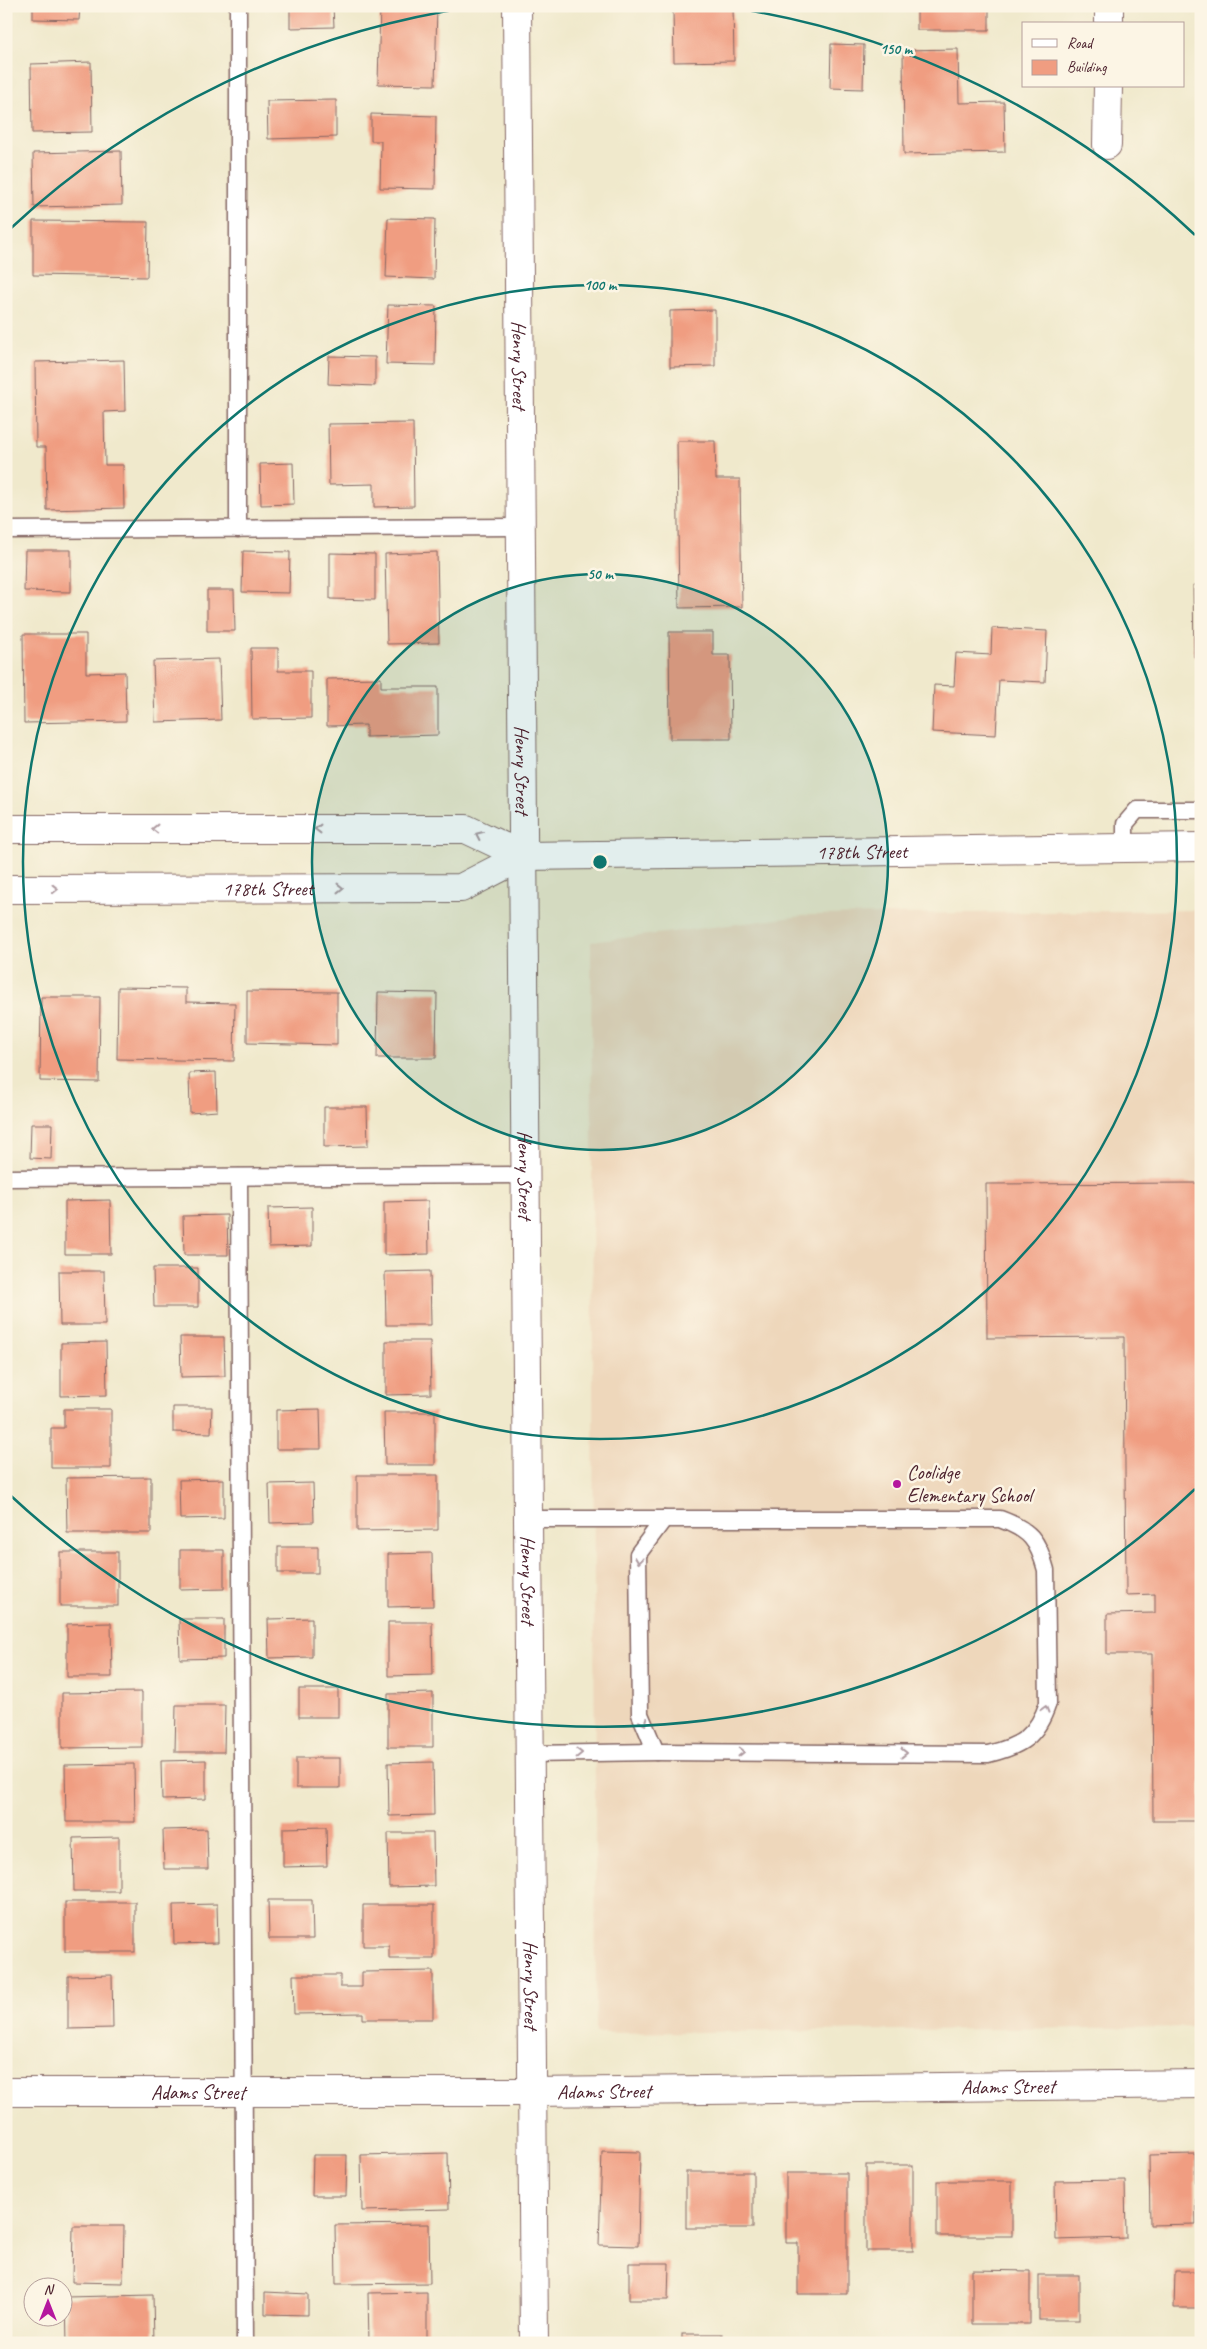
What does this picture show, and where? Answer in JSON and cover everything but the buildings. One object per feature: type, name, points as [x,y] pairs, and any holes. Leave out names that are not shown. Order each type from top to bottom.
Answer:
[{"type":"street","name":"Henry Street","points":[[517,6],[534,2343]]},
{"type":"street","points":[[1109,6],[1109,22]]},
{"type":"street","points":[[1107,145],[1108,88]]},
{"type":"street","name":"178th Street","points":[[6,830],[466,829],[523,856],[1201,846]]},
{"type":"street","name":"178th Street","points":[[6,889],[461,888],[523,856]]},
{"type":"street","name":"Adams Street","points":[[6,2092],[532,2092],[1201,2084]]},
{"type":"lane","points":[[238,6],[238,529]]},
{"type":"lane","points":[[6,530],[521,527]]},
{"type":"lane","points":[[1125,848],[1125,824],[1137,810],[1201,810]]},
{"type":"lane","points":[[6,1178],[526,1175]]},
{"type":"lane","points":[[239,1177],[244,2343]]},
{"type":"lane","points":[[528,1519],[1000,1519],[1020,1526],[1041,1550],[1046,1570],[1048,1703],[1042,1720],[1031,1736],[1009,1749],[988,1754],[656,1752],[530,1754]]},
{"type":"lane","points":[[656,1752],[640,1714],[638,1554],[664,1519]]},
{"type":"shaded area","name":"Coolidge Elementary School","points":[[1201,910],[1201,2027],[596,2033],[591,942],[810,915]]},
{"type":"place","name":"Coolidge Elementary School","points":[[897,1484]]}]
